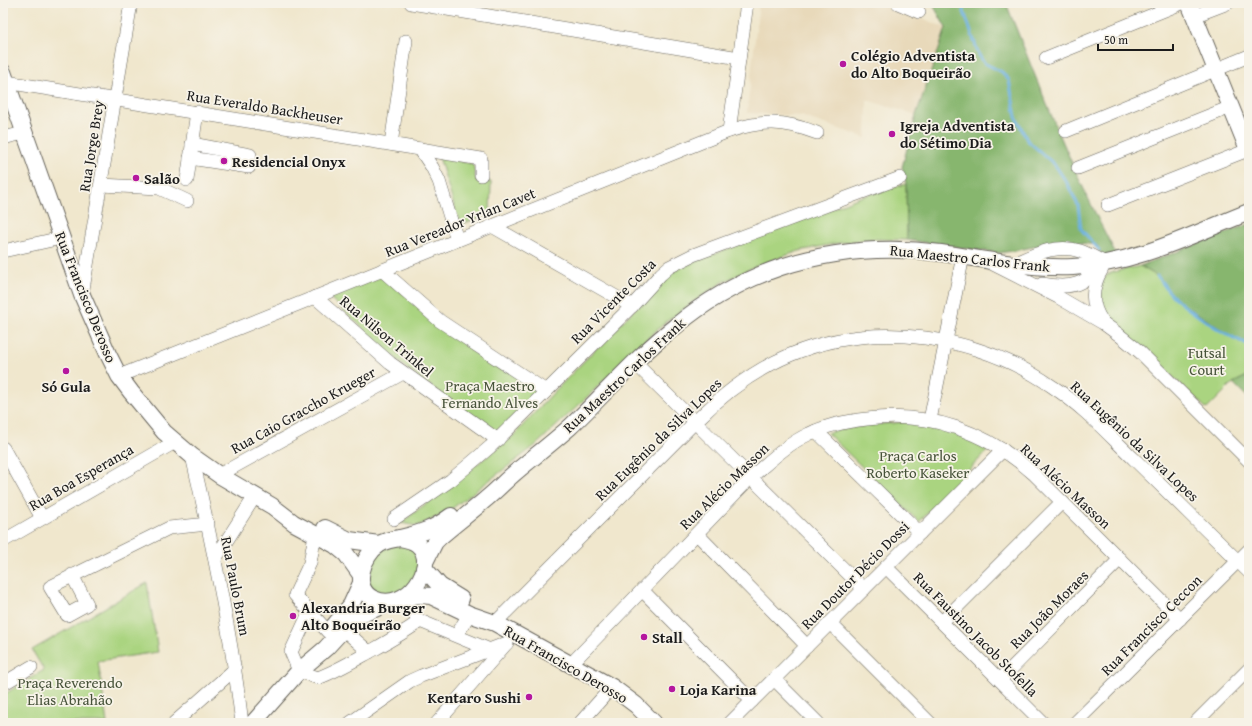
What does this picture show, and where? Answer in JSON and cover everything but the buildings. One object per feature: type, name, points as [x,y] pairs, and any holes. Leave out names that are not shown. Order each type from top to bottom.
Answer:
[{"type":"main road","points":[[1191,9],[1231,107],[1244,123],[1249,151]]},
{"type":"main road","name":"Rua Francisco Derosso","points":[[5,77],[82,295],[100,338],[119,376],[142,407],[175,442],[219,475],[272,506],[294,523],[341,549],[351,561],[361,579]]},
{"type":"main road","name":"Rua Maestro Carlos Frank","points":[[424,565],[435,542],[440,537],[570,427],[675,326],[706,303],[743,282],[783,267],[829,255],[877,249],[916,250],[1043,267],[1075,267],[1106,262],[1153,250],[1249,212]]},
{"type":"main road","name":"Rua Maestro Carlos Frank","points":[[400,538],[434,528],[480,494],[516,472]]},
{"type":"main road","name":"Rua Francisco Derosso","points":[[272,506],[300,515],[350,540],[379,544]]},
{"type":"main road","points":[[253,723],[299,671],[318,642],[356,617],[398,600],[416,586],[421,577],[424,565],[423,553],[418,545],[410,540],[400,538],[379,544],[371,552],[364,564],[361,579],[351,605],[336,630]]},
{"type":"main road","name":"Rua Francisco Derosso","points":[[424,565],[444,589],[472,605],[511,638],[572,664],[612,687],[636,705],[654,723]]},
{"type":"main road","points":[[361,579],[363,591],[368,597],[378,601],[398,600]]},
{"type":"main road","name":"Rua Francisco Derosso","points":[[398,600],[419,595],[431,596],[469,614],[495,623]]},
{"type":"street","name":"Rua Jorge Brey","points":[[82,295],[131,3]]},
{"type":"street","points":[[411,3],[739,58]]},
{"type":"street","points":[[729,131],[747,3]]},
{"type":"street","points":[[898,3],[919,12]]},
{"type":"street","points":[[1046,58],[1182,3]]},
{"type":"street","points":[[1191,9],[1228,3]]},
{"type":"street","points":[[391,144],[406,41]]},
{"type":"street","points":[[1066,131],[1249,56]]},
{"type":"street","name":"Rua Everaldo Backheuser","points":[[5,77],[115,100],[197,112],[481,159],[481,175]]},
{"type":"street","points":[[1078,168],[1231,107]]},
{"type":"street","points":[[187,180],[197,112]]},
{"type":"street","name":"Rua Vereador Yrlan Cavet","points":[[119,376],[729,131],[750,125],[780,123],[792,124],[817,133]]},
{"type":"street","points":[[3,138],[24,133]]},
{"type":"street","points":[[190,158],[249,161],[192,144]]},
{"type":"street","points":[[420,149],[439,181],[457,240]]},
{"type":"street","points":[[1108,205],[1249,151]]},
{"type":"street","name":"Rua Vicente Costa","points":[[394,519],[451,480],[498,440],[669,267],[680,261],[900,178]]},
{"type":"street","points":[[101,185],[159,188],[187,201]]},
{"type":"street","points":[[492,226],[632,306]]},
{"type":"street","points":[[3,251],[61,238]]},
{"type":"street","points":[[930,420],[963,256]]},
{"type":"street","points":[[986,260],[1058,297],[1103,323],[1130,343],[1249,461]]},
{"type":"street","points":[[1029,282],[1059,287],[1077,284],[1091,276],[1106,262]]},
{"type":"street","points":[[1103,323],[1096,313],[1094,294],[1096,282],[1106,262]]},
{"type":"street","points":[[382,270],[445,325],[546,391]]},
{"type":"street","name":"Rua Nilson Trinkel","points":[[315,297],[379,354],[403,373],[498,440]]},
{"type":"street","name":"Rua Eugênio da Silva Lopes","points":[[495,623],[695,422],[712,406],[747,379],[788,356],[809,348],[841,341],[879,336],[921,337],[946,341],[974,349],[1011,363],[1036,375],[1054,387],[1090,417],[1249,572]]},
{"type":"street","points":[[636,362],[864,590]]},
{"type":"street","name":"Rua Caio Graccho Krueger","points":[[219,475],[403,373]]},
{"type":"street","name":"Rua Alécio Masson","points":[[572,664],[751,477],[786,448],[816,431],[845,422],[877,418],[909,417],[930,420],[956,427],[1003,450],[1024,466],[1062,502],[1180,619]]},
{"type":"street","points":[[816,431],[920,533]]},
{"type":"street","name":"Rua Boa Esperança","points":[[3,541],[175,442]]},
{"type":"street","points":[[3,448],[42,518]]},
{"type":"street","name":"Rua Doutor Décio Dossi","points":[[730,723],[1003,450]]},
{"type":"street","name":"Rua Paulo Brum","points":[[192,456],[216,559],[235,669],[242,723]]},
{"type":"street","points":[[216,559],[255,496]]},
{"type":"street","points":[[942,622],[1062,502]]},
{"type":"street","points":[[72,575],[169,528],[208,524]]},
{"type":"street","points":[[315,534],[310,562],[295,595],[310,611],[369,652]]},
{"type":"street","points":[[696,534],[807,646]]},
{"type":"street","name":"Rua Francisco Ceccon","points":[[1075,723],[1249,550]]},
{"type":"street","name":"Rua João Moraes","points":[[1000,680],[1120,559]]},
{"type":"street","name":"Rua Faustino Jacob Stofella","points":[[886,567],[1043,723]]},
{"type":"street","points":[[642,590],[752,701]]},
{"type":"street","points":[[398,600],[420,621],[457,635],[490,650]]},
{"type":"street","points":[[310,611],[291,652],[299,671],[318,678],[334,672],[407,631],[420,621]]},
{"type":"street","points":[[457,635],[469,614]]},
{"type":"street","points":[[830,623],[930,723]]},
{"type":"street","points":[[350,723],[410,681],[434,670],[490,650],[511,638]]},
{"type":"street","points":[[437,723],[511,638]]},
{"type":"street","points":[[3,684],[31,667]]},
{"type":"street","points":[[174,723],[235,669]]},
{"type":"street","points":[[1195,723],[1249,669]]},
{"type":"street","points":[[774,679],[818,723]]},
{"type":"street","points":[[580,723],[612,687]]},
{"type":"shaded area","name":"Colégio Adventista do Alto Boqueirão","points":[[759,3],[883,3],[946,28],[916,115],[867,100],[866,138],[801,116],[747,113]]},
{"type":"green space","points":[[932,3],[1006,3],[1044,98],[1085,193],[1116,254],[1103,259],[1097,245],[1063,241],[998,253],[907,240],[906,184],[902,167],[916,115],[946,28]]},
{"type":"green space","points":[[439,157],[473,164],[476,180],[491,182],[490,214],[460,225]]},
{"type":"green space","points":[[906,184],[907,240],[870,239],[833,244],[799,251],[756,266],[723,282],[666,322],[641,344],[536,445],[446,513],[417,526],[401,523],[512,437],[670,273],[686,265],[860,197]]},
{"type":"green space","points":[[1249,224],[1249,345],[1240,342],[1174,298],[1157,276],[1140,266]]},
{"type":"green space","name":"Futsal Court","points":[[1140,266],[1157,276],[1174,298],[1240,342],[1249,344],[1249,375],[1233,383],[1207,409],[1103,311],[1101,303],[1101,287],[1104,278],[1113,272]]},
{"type":"green space","name":"Praça Maestro Fernando Alves","points":[[378,275],[538,392],[497,434],[406,368],[327,295]]},
{"type":"green space","points":[[1249,375],[1249,399],[1233,383]]},
{"type":"green space","name":"Praça Carlos Roberto Kaseker","points":[[906,422],[946,430],[967,438],[988,450],[919,522],[827,433],[856,427]]},
{"type":"green space","points":[[405,543],[417,552],[419,568],[405,590],[376,595],[367,582],[369,566],[380,549]]},
{"type":"green space","name":"Praça Reverendo Elias Abrahão","points":[[147,583],[158,652],[98,661],[107,723],[3,723],[3,695],[44,670],[32,650]]},
{"type":"waterway","points":[[961,3],[979,55],[984,63],[1002,72],[1009,80],[1016,117],[1027,140],[1055,165],[1067,183],[1078,205],[1081,229],[1099,250]]},
{"type":"waterway","points":[[1157,276],[1172,296],[1190,310],[1232,337],[1249,344]]},
{"type":"place","name":"Colégio Adventista do Alto Boqueirão","points":[[843,64]]},
{"type":"place","name":"Igreja Adventista do Sétimo Dia","points":[[892,134]]},
{"type":"place","name":"Residencial Onyx","points":[[224,161]]},
{"type":"place","name":"Salão","points":[[136,178]]},
{"type":"place","name":"Só Gula","points":[[66,371]]},
{"type":"place","name":"Alexandria Burger Alto Boqueirão","points":[[293,616]]},
{"type":"place","name":"Stall","points":[[644,637]]},
{"type":"place","name":"Loja Karina","points":[[672,689]]},
{"type":"place","name":"Kentaro Sushi","points":[[529,697]]}]
